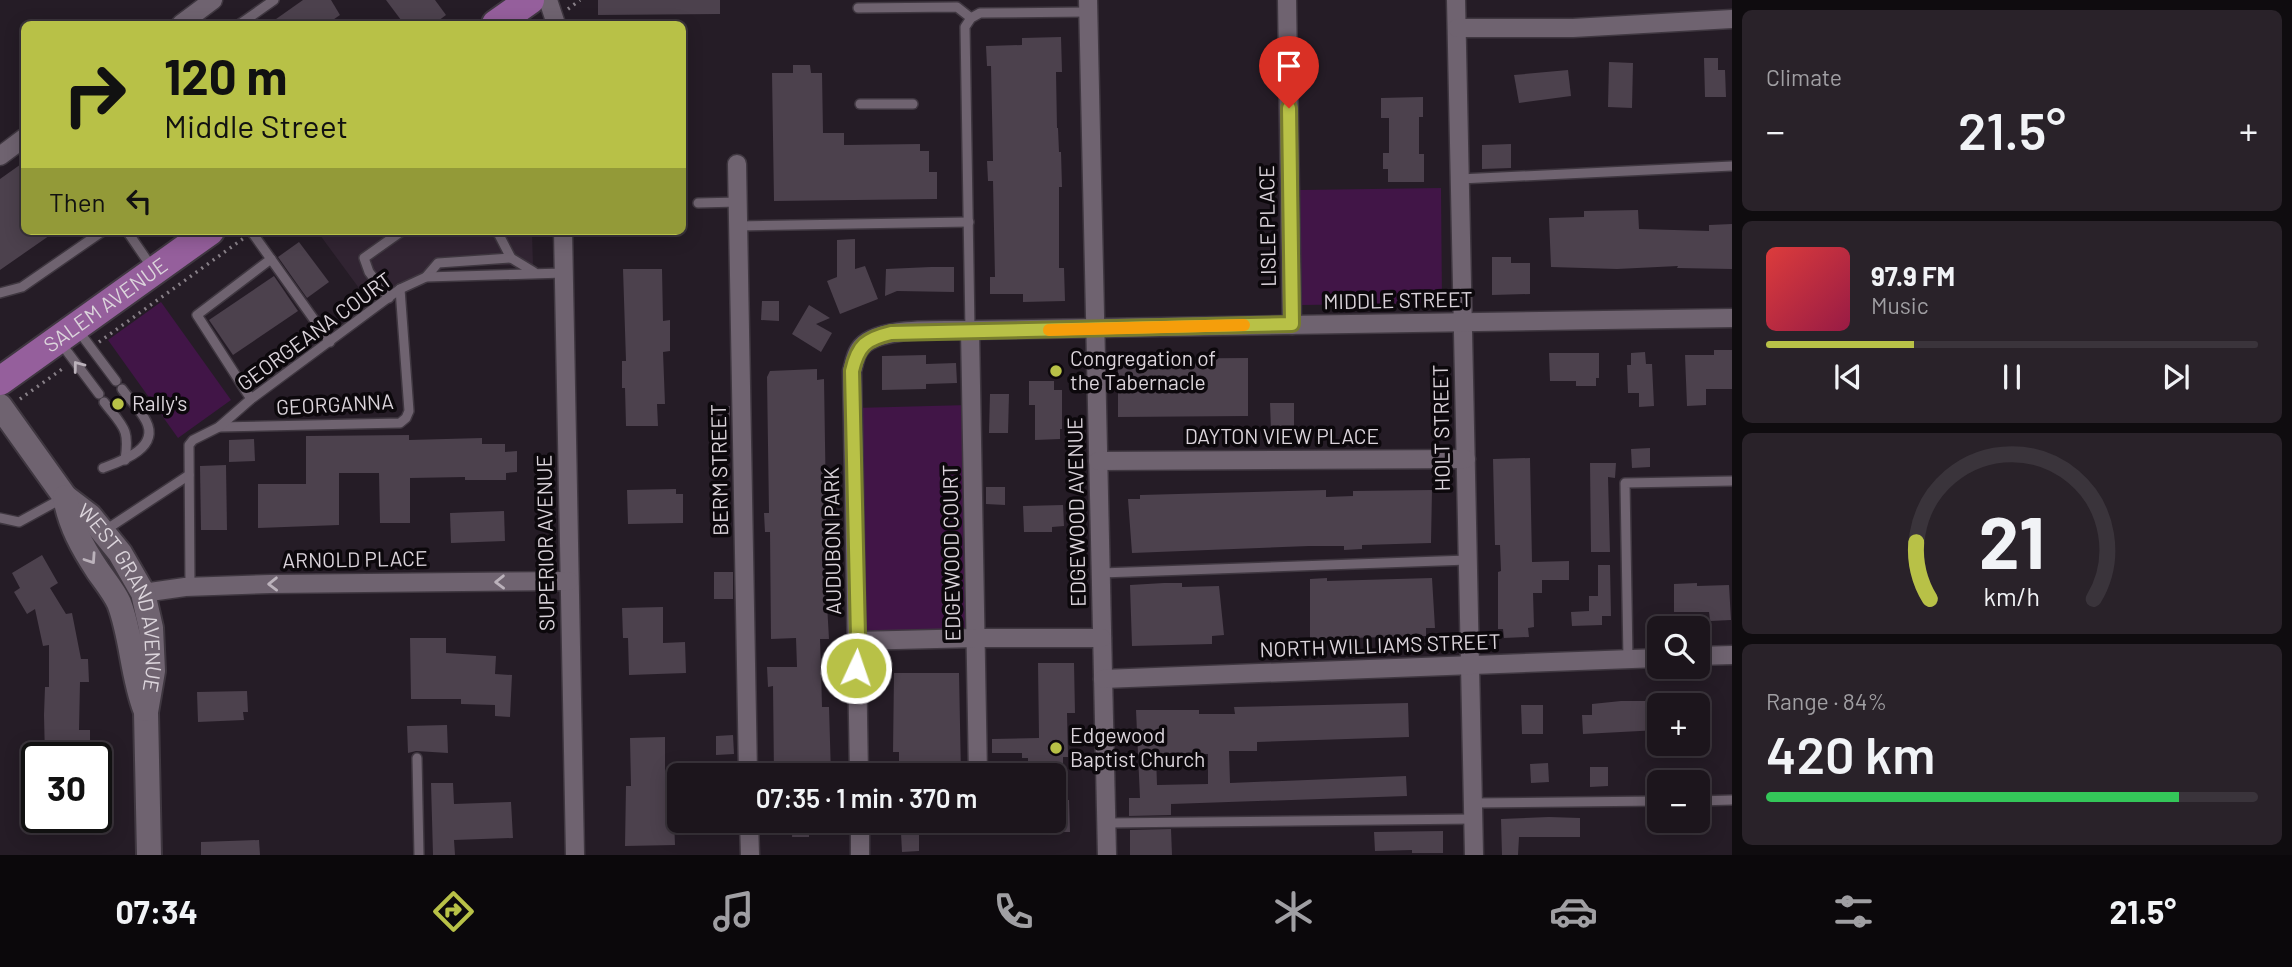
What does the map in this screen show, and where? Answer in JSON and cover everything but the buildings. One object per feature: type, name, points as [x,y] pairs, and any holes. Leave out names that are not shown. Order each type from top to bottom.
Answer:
[{"type":"main road","points":[[500,21],[530,0]]},
{"type":"main road","name":"SALEM AVENUE","points":[[0,381],[74,344],[154,271],[199,235]]},
{"type":"street","points":[[186,21],[213,0]]},
{"type":"street","points":[[548,0],[555,21]]},
{"type":"street","name":"LISLE PLACE","points":[[1287,0],[1292,324]]},
{"type":"street","name":"HOLT STREET","points":[[1456,0],[1474,855]]},
{"type":"street","name":"EDGEWOOD AVENUE","points":[[1088,6],[1107,855]]},
{"type":"street","points":[[1457,29],[1573,27],[1732,19]]},
{"type":"street","points":[[0,156],[21,140]]},
{"type":"street","name":"BERM STREET","points":[[737,164],[748,763]]},
{"type":"street","name":"SUPERIOR AVENUE","points":[[563,235],[575,855]]},
{"type":"street","name":"MIDDLE STREET","points":[[859,348],[874,337],[891,333],[970,330],[1732,318]]},
{"type":"street","name":"EDGEWOOD COURT","points":[[970,330],[978,763]]},
{"type":"street","name":"AUDUBON PARK","points":[[859,348],[852,371],[859,763]]},
{"type":"street","name":"WEST GRAND AVENUE","points":[[2,408],[65,497],[90,516],[120,553],[143,593],[151,628],[153,671],[146,712],[149,855]]},
{"type":"street","name":"DAYTON VIEW PLACE","points":[[1098,461],[1466,459]]},
{"type":"street","name":"WEST GRAND AVENUE","points":[[65,497],[69,521],[118,600],[136,685],[146,712]]},
{"type":"street","name":"ARNOLD PLACE","points":[[143,593],[190,586],[569,581]]},
{"type":"street","points":[[856,641],[1102,638]]},
{"type":"street","points":[[1710,656],[1732,655]]},
{"type":"street","name":"NORTH WILLIAMS STREET","points":[[1103,679],[1647,658]]},
{"type":"street","points":[[749,833],[750,855]]},
{"type":"street","points":[[860,833],[860,855]]},
{"type":"lane","points":[[244,21],[274,0]]},
{"type":"lane","points":[[970,330],[965,27],[971,18],[980,13],[1088,6]]},
{"type":"lane","points":[[858,8],[957,8],[971,18]]},
{"type":"lane","points":[[860,104],[913,104]]},
{"type":"lane","points":[[1460,179],[1732,166]]},
{"type":"lane","points":[[698,203],[737,202]]},
{"type":"lane","points":[[738,226],[969,222]]},
{"type":"lane","points":[[0,293],[22,288],[97,235]]},
{"type":"lane","points":[[130,235],[154,271]]},
{"type":"lane","points":[[253,235],[330,342]]},
{"type":"lane","points":[[389,298],[369,272],[364,258],[396,235]]},
{"type":"lane","points":[[499,235],[511,258],[536,273]]},
{"type":"lane","points":[[426,277],[438,264],[511,258]]},
{"type":"lane","points":[[251,399],[197,315],[271,259]]},
{"type":"lane","name":"GEORGEANA COURT","points":[[189,475],[189,445],[192,440],[219,427],[251,399],[400,289],[426,277],[564,273]]},
{"type":"lane","name":"GEORGANNA","points":[[219,427],[400,423],[409,411],[400,289]]},
{"type":"lane","points":[[74,344],[119,385],[148,423],[147,439],[138,453],[103,468]]},
{"type":"lane","points":[[74,344],[101,398],[126,431],[128,440],[125,460]]},
{"type":"lane","points":[[103,531],[189,475]]},
{"type":"lane","points":[[189,475],[190,586]]},
{"type":"lane","points":[[1628,659],[1625,483],[1732,481]]},
{"type":"lane","points":[[0,517],[19,523],[65,497]]},
{"type":"lane","points":[[1101,573],[1468,561]]},
{"type":"lane","points":[[417,758],[419,855]]},
{"type":"lane","points":[[1710,801],[1732,800]]},
{"type":"lane","points":[[1107,824],[1473,811],[1647,802]]},
{"type":"path","points":[[2,408],[74,344],[246,235]]},
{"type":"shaded area","points":[[1441,188],[1442,303],[1302,305],[1300,190]]},
{"type":"shaded area","points":[[320,235],[532,235],[533,266],[455,264],[367,299]]},
{"type":"shaded area","points":[[161,302],[231,400],[178,438],[108,340]]},
{"type":"shaded area","points":[[969,405],[973,634],[858,637],[854,408]]},
{"type":"slow traffic","points":[[1049,330],[1244,325]]},
{"type":"place","name":"Congregation of the Tabernacle","points":[[1056,371]]},
{"type":"place","name":"Rally's","points":[[118,404]]},
{"type":"place","name":"Edgewood Baptist Church","points":[[1056,748]]},
{"type":"route","points":[[856,668],[858,637],[852,371],[859,348],[874,337],[891,333],[1292,324],[1289,108]]}]
